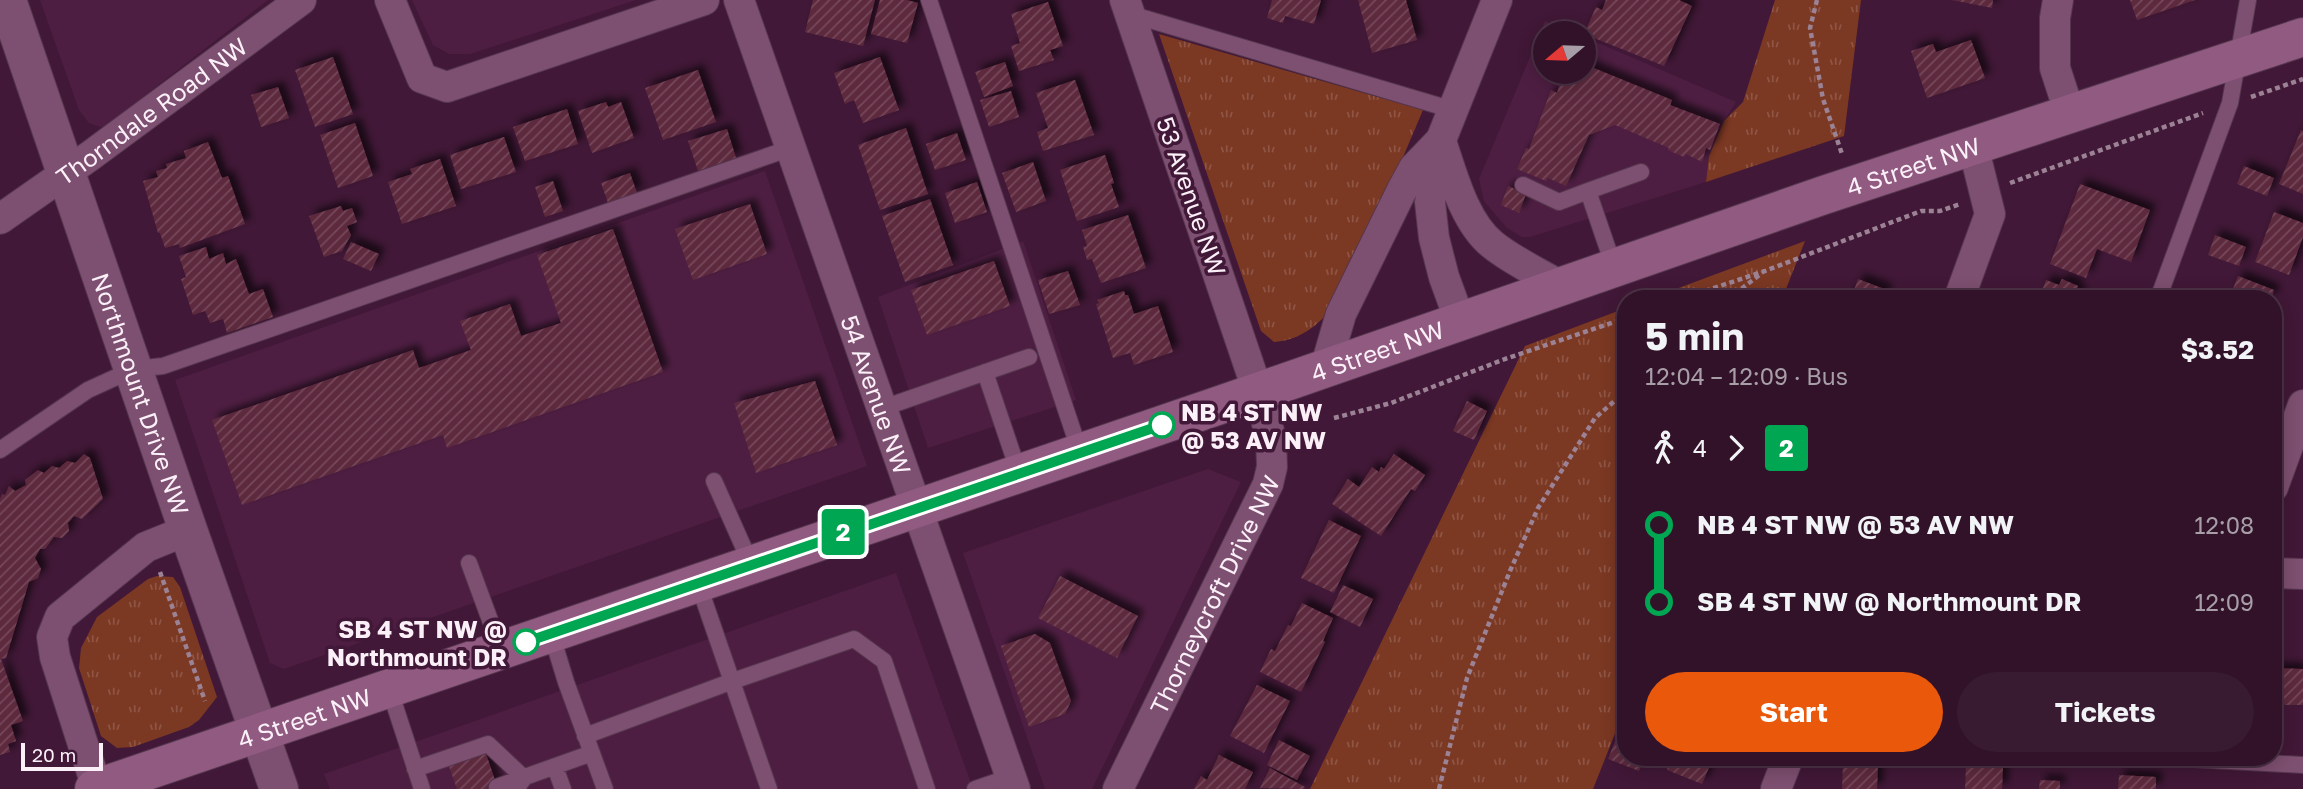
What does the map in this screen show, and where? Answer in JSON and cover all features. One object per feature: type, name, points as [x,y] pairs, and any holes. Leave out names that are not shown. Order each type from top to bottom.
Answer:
[{"type":"main road","name":"4 Street NW","points":[[96,789],[1325,369],[1559,285],[1852,185],[2303,37]]},
{"type":"street","name":"Northmount Drive NW","points":[[7,0],[279,789]]},
{"type":"street","name":"Thorndale Road NW","points":[[0,219],[301,0]]},
{"type":"street","points":[[390,0],[422,78],[447,88],[705,0]]},
{"type":"street","name":"54 Avenue NW","points":[[738,0],[883,408],[1012,783]]},
{"type":"street","points":[[1460,321],[1444,277],[1434,238],[1430,202],[1441,140],[1497,0]]},
{"type":"street","points":[[2058,0],[2055,18],[2055,68],[2070,114]]},
{"type":"street","name":"53 Avenue NW","points":[[1128,7],[1258,392]]},
{"type":"street","points":[[1441,140],[1457,192],[1476,224],[1492,244],[1559,285]]},
{"type":"street","points":[[1325,369],[1341,314],[1401,192],[1414,168],[1441,140]]},
{"type":"street","points":[[1962,290],[1990,214],[1973,146]]},
{"type":"street","name":"Thorneycroft Drive NW","points":[[1118,789],[1268,484],[1272,467],[1271,438],[1258,392]]},
{"type":"street","points":[[2282,462],[2303,405]]},
{"type":"street","points":[[96,789],[55,657],[52,637],[60,617],[146,547],[188,530]]},
{"type":"street","points":[[2282,573],[2303,574]]},
{"type":"street","points":[[1776,789],[1785,766]]},
{"type":"lane","points":[[929,0],[1080,452]]},
{"type":"lane","points":[[2161,290],[2230,103],[2248,0]]},
{"type":"lane","points":[[1128,7],[1453,110]]},
{"type":"lane","points":[[0,450],[88,390],[134,369],[163,366],[791,148]]},
{"type":"lane","points":[[1523,185],[1559,202],[1641,172]]},
{"type":"lane","points":[[1588,191],[1614,267]]},
{"type":"lane","points":[[883,408],[1029,357]]},
{"type":"lane","points":[[985,372],[1019,473]]},
{"type":"lane","points":[[714,481],[751,564]]},
{"type":"lane","points":[[470,563],[501,650]]},
{"type":"lane","points":[[698,583],[769,789]]},
{"type":"lane","points":[[551,633],[605,789]]},
{"type":"lane","points":[[585,736],[854,639],[884,661],[927,789]]},
{"type":"lane","points":[[389,688],[422,789]]},
{"type":"lane","points":[[415,769],[488,744],[520,784]]},
{"type":"lane","points":[[498,787],[520,784],[555,766],[592,754]]},
{"type":"lane","points":[[2282,764],[2303,765]]},
{"type":"lane","points":[[555,766],[563,789]]},
{"type":"lane","points":[[975,789],[1012,783]]},
{"type":"path","points":[[1817,0],[1810,28],[1821,87],[1852,185]]},
{"type":"path","points":[[2038,172],[2303,79]]},
{"type":"path","points":[[1708,290],[1921,211],[1940,211]]},
{"type":"path","points":[[1740,290],[1765,271]]},
{"type":"path","points":[[1334,418],[1391,403],[1505,359],[1617,321]]},
{"type":"path","points":[[1439,789],[1467,678],[1538,508],[1595,418],[1617,399]]},
{"type":"path","points":[[160,571],[205,701]]},
{"type":"shaded area","points":[[40,0],[268,0],[103,128],[89,123],[79,110]]},
{"type":"shaded area","points":[[412,0],[636,0],[470,54],[449,54],[433,45]]},
{"type":"shaded area","points":[[1596,42],[1736,102],[1724,121],[1709,156],[1706,182],[1530,237],[1522,237],[1507,228],[1484,201],[1479,179],[1533,50],[1533,84],[1596,84]]},
{"type":"shaded area","points":[[765,171],[867,466],[284,669],[270,663],[175,380]]},
{"type":"shaded area","points":[[1023,241],[1076,400],[928,448],[878,297]]},
{"type":"shaded area","points":[[1208,469],[1241,482],[1092,789],[1045,789],[963,553]]},
{"type":"shaded area","points":[[896,573],[973,789],[330,789],[324,774]]},
{"type":"green space","points":[[1775,0],[1861,0],[1844,136],[1706,182],[1709,156],[1724,121],[1743,102]]},
{"type":"green space","points":[[1159,34],[1423,110],[1347,289],[1325,316],[1297,336],[1274,342],[1261,331]]},
{"type":"green space","points":[[1805,241],[1786,290],[1673,290]]},
{"type":"green space","points":[[1617,311],[1617,729],[1593,789],[1310,789],[1525,346]]},
{"type":"green space","points":[[157,576],[173,577],[180,587],[217,697],[199,720],[189,727],[133,747],[117,748],[101,736],[79,668],[81,648],[97,617],[148,579]]},
{"type":"building","points":[[813,0],[875,0],[863,46],[805,32]]},
{"type":"building","points":[[880,0],[907,0],[918,3],[907,43],[871,34]]},
{"type":"building","points":[[1272,0],[1321,0],[1314,24],[1285,16],[1283,23],[1267,18]]},
{"type":"building","points":[[1358,0],[1406,0],[1417,40],[1372,53]]},
{"type":"building","points":[[1606,0],[1679,0],[1692,6],[1664,66],[1596,39],[1596,21],[1590,21],[1596,7],[1602,10]]},
{"type":"building","points":[[1952,0],[1993,0],[1992,8]]},
{"type":"building","points":[[2130,0],[2195,0],[2137,20]]},
{"type":"building","points":[[1048,2],[1063,46],[1050,50],[1054,60],[1019,71],[1011,46],[1020,43],[1011,14]]},
{"type":"building","points":[[1971,40],[1985,78],[1927,98],[1911,51],[1933,44],[1936,52]]},
{"type":"building","points":[[333,57],[353,114],[315,127],[295,70]]},
{"type":"building","points":[[880,57],[899,110],[863,123],[854,100],[845,104],[834,73]]},
{"type":"building","points":[[1005,62],[1013,86],[984,97],[975,72]]},
{"type":"building","points":[[1596,69],[1672,100],[1670,105],[1720,124],[1710,150],[1706,148],[1702,162],[1686,154],[1684,157],[1615,125],[1589,135],[1566,186],[1517,169],[1526,148],[1529,149],[1551,90],[1557,93],[1560,84],[1596,84]]},
{"type":"building","points":[[698,70],[716,122],[663,140],[645,88]]},
{"type":"building","points":[[1075,80],[1094,135],[1043,151],[1037,132],[1048,128],[1036,93]]},
{"type":"building","points":[[278,87],[289,118],[261,127],[251,95]]},
{"type":"building","points":[[1011,91],[1019,117],[989,127],[980,100]]},
{"type":"building","points":[[606,102],[608,107],[621,102],[634,138],[592,153],[578,111]]},
{"type":"building","points":[[567,109],[578,144],[525,161],[513,127]]},
{"type":"building","points":[[355,123],[373,176],[338,188],[320,135]]},
{"type":"building","points":[[906,128],[928,194],[880,210],[858,145]]},
{"type":"building","points":[[727,129],[736,158],[698,171],[688,141]]},
{"type":"building","points":[[2301,130],[2303,131],[2303,194],[2279,184]]},
{"type":"building","points":[[957,133],[966,160],[935,170],[926,144]]},
{"type":"building","points":[[504,137],[516,172],[461,189],[450,155]]},
{"type":"building","points":[[208,142],[222,178],[228,176],[245,224],[180,248],[179,244],[165,248],[143,181],[158,177],[156,171],[167,168],[166,164],[186,158],[184,151]]},
{"type":"building","points":[[1105,155],[1119,207],[1077,221],[1060,170]]},
{"type":"building","points":[[440,159],[456,206],[402,224],[388,182],[412,174],[410,169]]},
{"type":"building","points":[[1033,162],[1046,201],[1016,212],[1002,173]]},
{"type":"building","points":[[2244,166],[2274,178],[2267,196],[2237,184]]},
{"type":"building","points":[[630,173],[637,193],[608,203],[601,183]]},
{"type":"building","points":[[553,181],[563,211],[545,217],[535,187]]},
{"type":"building","points":[[977,182],[987,212],[955,223],[945,193]]},
{"type":"building","points":[[2080,184],[2150,210],[2131,262],[2097,249],[2086,278],[2050,264]]},
{"type":"building","points":[[1508,186],[1526,194],[1519,213],[1501,205]]},
{"type":"building","points":[[930,199],[953,265],[905,282],[882,216]]},
{"type":"building","points":[[750,204],[767,254],[693,280],[675,229]]},
{"type":"building","points":[[341,206],[343,211],[352,208],[357,222],[347,226],[351,235],[342,251],[324,257],[309,216]]},
{"type":"building","points":[[2274,212],[2303,223],[2303,237],[2289,275],[2255,262]]},
{"type":"building","points":[[1128,215],[1146,268],[1101,283],[1092,259],[1087,260],[1083,247],[1087,246],[1082,230]]},
{"type":"building","points":[[613,229],[663,372],[447,448],[443,435],[242,505],[212,420],[413,350],[419,368],[471,350],[460,321],[510,304],[521,336],[561,323],[537,255]]},
{"type":"building","points":[[2215,235],[2246,247],[2239,266],[2208,255]]},
{"type":"building","points":[[351,242],[379,254],[371,271],[343,259]]},
{"type":"building","points":[[206,247],[209,259],[223,253],[226,264],[236,259],[249,294],[263,289],[273,317],[227,333],[223,319],[210,323],[205,311],[193,315],[181,279],[186,277],[179,256]]},
{"type":"building","points":[[994,261],[1010,306],[927,335],[911,290]]},
{"type":"building","points":[[1068,271],[1080,305],[1049,314],[1038,280]]},
{"type":"building","points":[[2238,276],[2274,290],[2233,290]]},
{"type":"building","points":[[1858,279],[1887,290],[1854,290]]},
{"type":"building","points":[[2062,279],[2078,286],[2077,290],[2042,290],[2046,280],[2059,285]]},
{"type":"building","points":[[1124,291],[1134,314],[1158,306],[1173,352],[1134,365],[1130,353],[1113,358],[1096,304],[1099,303],[1097,300]]},
{"type":"building","points":[[815,381],[837,445],[756,473],[734,403]]},
{"type":"building","points":[[1467,401],[1487,411],[1474,440],[1453,431]]},
{"type":"building","points":[[84,454],[90,458],[103,499],[82,519],[74,516],[68,523],[69,531],[62,538],[54,537],[45,549],[40,549],[35,558],[41,569],[38,578],[29,582],[6,658],[1,659],[23,721],[11,725],[16,741],[8,744],[10,752],[0,755],[0,499],[9,486],[15,491],[26,485],[25,480],[38,470],[44,473],[52,466],[59,468],[67,461],[75,463]]},
{"type":"building","points":[[1394,454],[1425,475],[1415,491],[1411,489],[1381,536],[1332,504],[1348,479],[1359,487],[1372,467],[1379,472]]},
{"type":"building","points":[[1329,520],[1361,536],[1334,593],[1301,578]]},
{"type":"building","points":[[1060,576],[1138,616],[1117,658],[1038,618]]},
{"type":"building","points":[[1343,585],[1373,599],[1360,627],[1330,612]]},
{"type":"building","points":[[1302,603],[1333,618],[1323,641],[1325,642],[1301,692],[1260,672],[1271,649],[1275,651],[1288,625],[1291,626]]},
{"type":"building","points":[[1035,634],[1050,643],[1071,701],[1065,714],[1029,727],[1001,646]]},
{"type":"building","points":[[2282,668],[2303,669],[2303,705],[2282,705]]},
{"type":"building","points":[[1257,685],[1290,701],[1264,753],[1230,736]]},
{"type":"building","points":[[1617,736],[1617,762],[1608,759]]},
{"type":"building","points":[[1279,740],[1310,756],[1297,780],[1267,765]]},
{"type":"building","points":[[484,748],[498,789],[457,789],[447,761]]},
{"type":"building","points":[[1219,755],[1253,772],[1245,789],[1194,789],[1201,776],[1207,780]]},
{"type":"building","points":[[1626,766],[1641,766],[1639,771]]},
{"type":"building","points":[[1668,766],[1710,766],[1702,784],[1667,770]]},
{"type":"building","points":[[1843,766],[1878,766],[1877,789],[1842,789]]},
{"type":"building","points":[[1966,766],[2003,767],[2002,789],[1965,789]]},
{"type":"building","points":[[1270,768],[1305,787],[1304,789],[1260,788]]},
{"type":"building","points":[[2119,775],[2156,777],[2156,789],[2118,789]]},
{"type":"building","points":[[2040,780],[2060,781],[2060,789],[2039,789]]},
{"type":"bus line","name":"2","points":[[526,642],[1162,425]]},
{"type":"place","name":"NB 4 ST NW @ 53 AV NW","points":[[1162,425]]},
{"type":"place","name":"SB 4 ST NW @ Northmount DR","points":[[526,642]]}]
